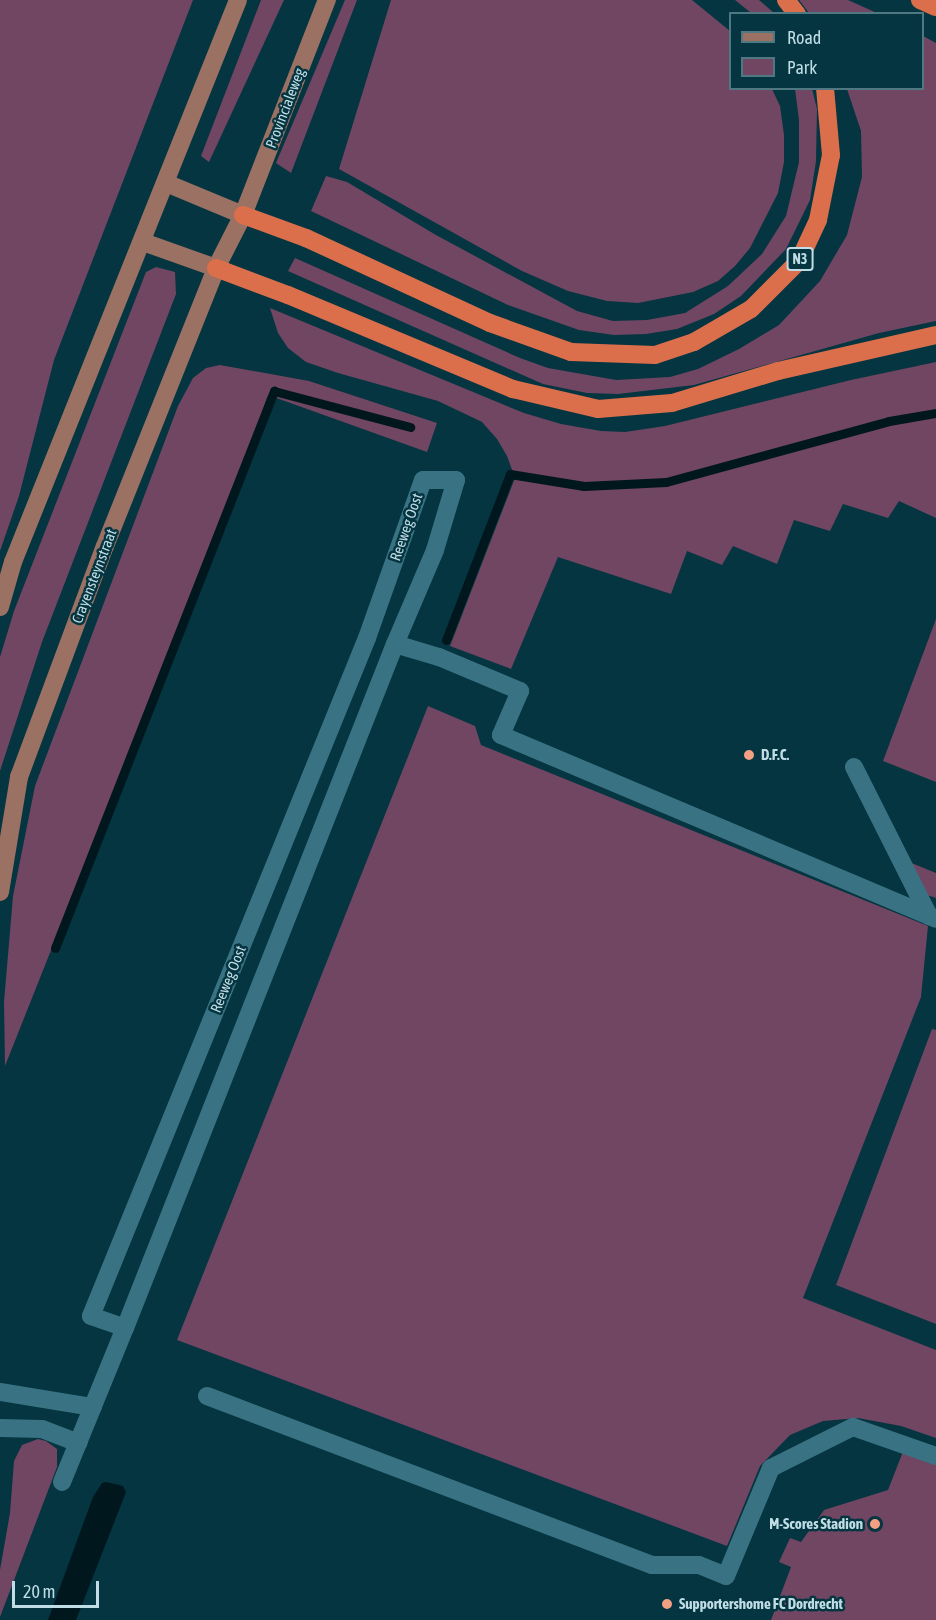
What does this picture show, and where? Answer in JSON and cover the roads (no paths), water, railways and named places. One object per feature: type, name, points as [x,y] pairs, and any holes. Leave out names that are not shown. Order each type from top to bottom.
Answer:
[{"type":"highway","points":[[786,0],[795,12]]},
{"type":"highway","points":[[920,0],[936,7]]},
{"type":"highway","name":"N3","points":[[243,215],[306,238],[490,323],[572,352],[655,355],[694,342],[751,309],[799,261],[818,220],[831,155],[825,90]]},
{"type":"highway","points":[[216,268],[288,295],[513,389],[598,410],[672,403],[778,371],[936,335]]},
{"type":"main road","points":[[0,607],[13,562],[238,0]]},
{"type":"main road","name":"Provincialeweg","points":[[216,268],[243,215],[327,0]]},
{"type":"main road","points":[[166,183],[243,215]]},
{"type":"main road","points":[[143,242],[216,268]]},
{"type":"main road","name":"Crayensteynstraat","points":[[0,892],[19,777],[105,546],[216,268]]},
{"type":"street","name":"Reeweg Oost","points":[[62,1482],[125,1328],[395,644],[435,550],[456,480],[423,480],[367,638],[91,1316],[125,1328]]},
{"type":"street","points":[[395,644],[439,657],[520,691],[501,735],[932,917]]},
{"type":"street","points":[[854,767],[932,917]]},
{"type":"street","points":[[0,1392],[93,1407]]},
{"type":"street","points":[[207,1396],[652,1565],[699,1565],[726,1576],[771,1468],[854,1427],[936,1456]]},
{"type":"street","points":[[0,1428],[42,1429],[78,1443]]},
{"type":"water","points":[[102,1483],[123,1486],[126,1492],[76,1620],[48,1620],[93,1497]]},
{"type":"waterway","points":[[55,948],[274,391],[410,427]]},
{"type":"waterway","points":[[446,640],[510,474],[584,486],[666,482],[889,421],[936,413]]},
{"type":"place","name":"D.F.C.","points":[[749,755]]},
{"type":"place","name":"M-Scores Stadion","points":[[875,1524]]},
{"type":"place","name":"Supportershome FC Dordrecht","points":[[667,1604]]}]
